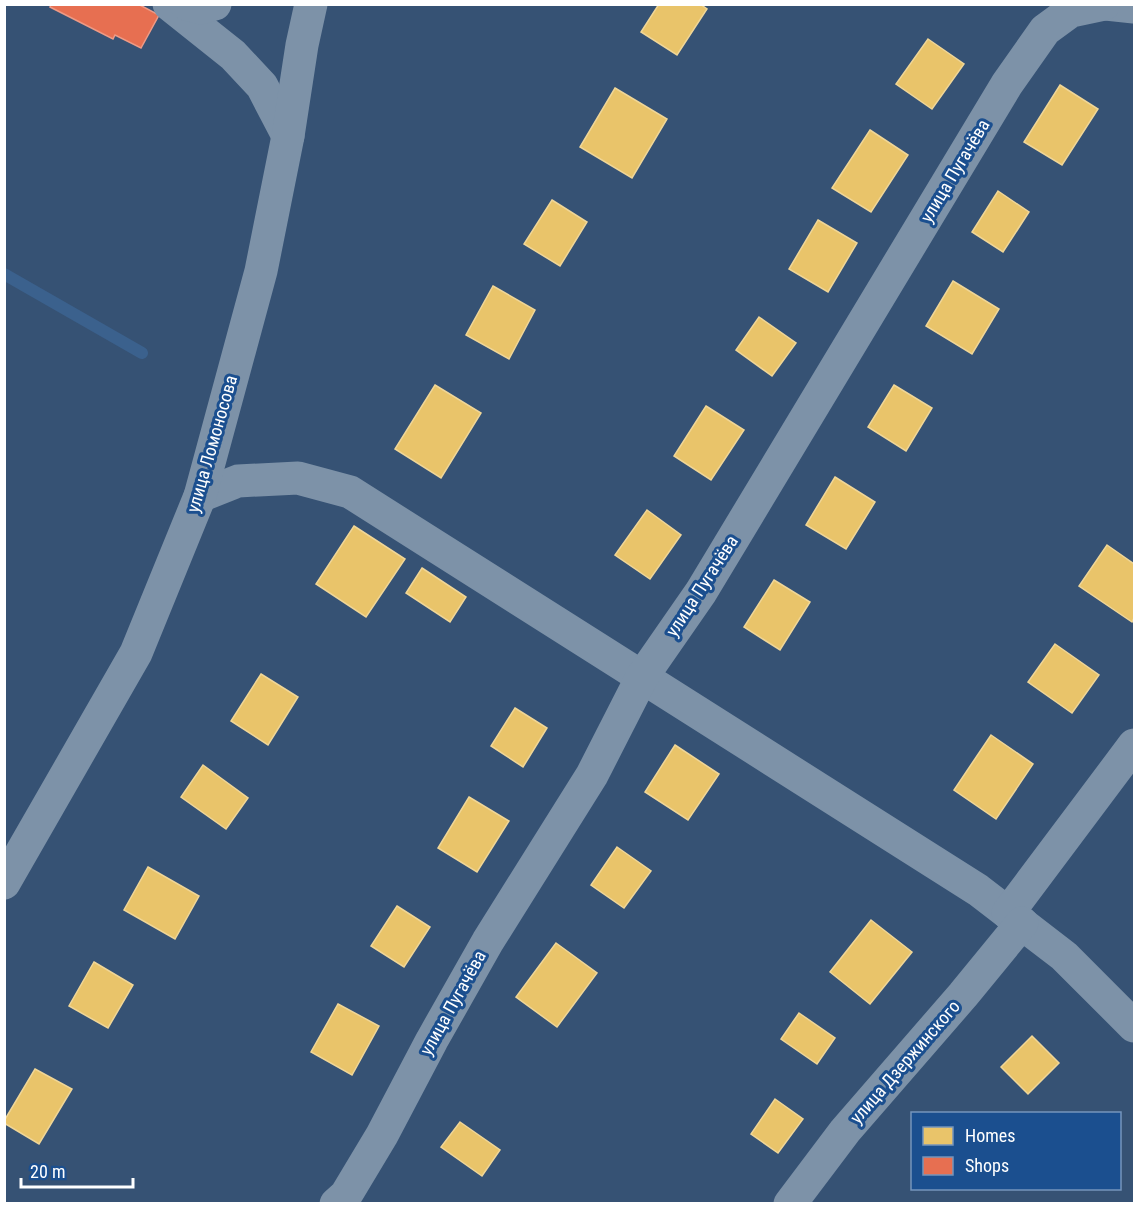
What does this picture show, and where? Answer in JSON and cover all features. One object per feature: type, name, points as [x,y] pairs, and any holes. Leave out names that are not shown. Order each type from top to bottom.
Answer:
[{"type":"street","points":[[169,4],[233,55],[262,86],[288,136]]},
{"type":"street","points":[[186,4],[201,8],[216,4]]},
{"type":"street","name":"улица Ломоносова","points":[[4,883],[136,652],[200,496],[261,271],[311,4]]},
{"type":"street","name":"улица Пугачёва","points":[[336,1203],[346,1195],[382,1135],[488,941],[592,775],[642,677],[701,592],[1007,84],[1045,30],[1071,11],[1105,4],[1134,7]]},
{"type":"street","points":[[200,496],[238,481],[298,478],[350,492],[978,890],[1064,956],[1134,1026]]},
{"type":"street","name":"улица Дзержинского","points":[[790,1203],[845,1131],[963,995],[1134,745]]},
{"type":"building: Homes","points":[[659,4],[700,4],[707,9],[677,55],[641,32]]},
{"type":"building: Homes","points":[[928,39],[964,64],[932,109],[896,84]]},
{"type":"building: Homes","points":[[1060,85],[1098,109],[1062,165],[1024,142]]},
{"type":"building: Homes","points":[[615,88],[667,119],[632,178],[580,147]]},
{"type":"building: Homes","points":[[870,130],[908,155],[871,212],[832,188]]},
{"type":"building: Homes","points":[[998,191],[1029,212],[1003,252],[972,232]]},
{"type":"building: Homes","points":[[552,200],[587,222],[560,266],[524,244]]},
{"type":"building: Homes","points":[[818,220],[857,243],[828,292],[789,269]]},
{"type":"building: Homes","points":[[953,281],[999,309],[972,354],[926,326]]},
{"type":"building: Homes","points":[[493,286],[535,310],[509,359],[466,335]]},
{"type":"building: Homes","points":[[759,317],[796,343],[772,376],[736,350]]},
{"type":"building: Homes","points":[[435,385],[481,413],[441,478],[395,449]]},
{"type":"building: Homes","points":[[894,385],[932,408],[906,451],[868,427]]},
{"type":"building: Homes","points":[[706,406],[744,430],[711,480],[674,456]]},
{"type":"building: Homes","points":[[835,477],[875,502],[846,549],[806,525]]},
{"type":"building: Homes","points":[[647,510],[681,535],[650,579],[615,555]]},
{"type":"building: Homes","points":[[354,526],[405,559],[366,617],[316,584]]},
{"type":"building: Homes","points":[[1107,545],[1134,564],[1134,618],[1132,622],[1079,586]]},
{"type":"building: Homes","points":[[422,568],[466,597],[450,622],[406,593]]},
{"type":"building: Homes","points":[[774,580],[810,602],[780,650],[744,627]]},
{"type":"building: Homes","points":[[1055,644],[1099,675],[1072,713],[1028,682]]},
{"type":"building: Homes","points":[[261,674],[298,697],[268,745],[231,721]]},
{"type":"building: Homes","points":[[515,708],[547,728],[523,767],[491,746]]},
{"type":"building: Homes","points":[[991,735],[1033,764],[996,819],[954,790]]},
{"type":"building: Homes","points":[[675,745],[719,774],[688,820],[645,792]]},
{"type":"building: Homes","points":[[203,765],[248,798],[226,829],[181,797]]},
{"type":"building: Homes","points":[[469,797],[509,821],[477,872],[438,848]]},
{"type":"building: Homes","points":[[617,847],[651,871],[624,908],[591,885]]},
{"type":"building: Homes","points":[[148,867],[199,896],[175,939],[124,910]]},
{"type":"building: Homes","points":[[397,906],[430,927],[404,967],[371,946]]},
{"type":"building: Homes","points":[[871,920],[912,952],[870,1004],[830,972]]},
{"type":"building: Homes","points":[[556,943],[597,973],[557,1027],[516,997]]},
{"type":"building: Homes","points":[[94,962],[133,985],[108,1028],[69,1006]]},
{"type":"building: Homes","points":[[338,1004],[379,1026],[352,1075],[311,1052]]},
{"type":"building: Homes","points":[[799,1013],[835,1038],[817,1064],[781,1039]]},
{"type":"building: Homes","points":[[1032,1036],[1059,1063],[1028,1094],[1001,1067]]},
{"type":"building: Homes","points":[[35,1069],[72,1089],[39,1144],[4,1123]]},
{"type":"building: Homes","points":[[775,1099],[803,1119],[778,1153],[751,1134]]},
{"type":"building: Homes","points":[[460,1122],[500,1150],[482,1176],[441,1147]]},
{"type":"building: Shops","points":[[51,4],[138,4],[159,15],[141,48],[115,35],[113,39],[50,7]]},
{"type":"waterway","points":[[4,274],[142,353]]}]
